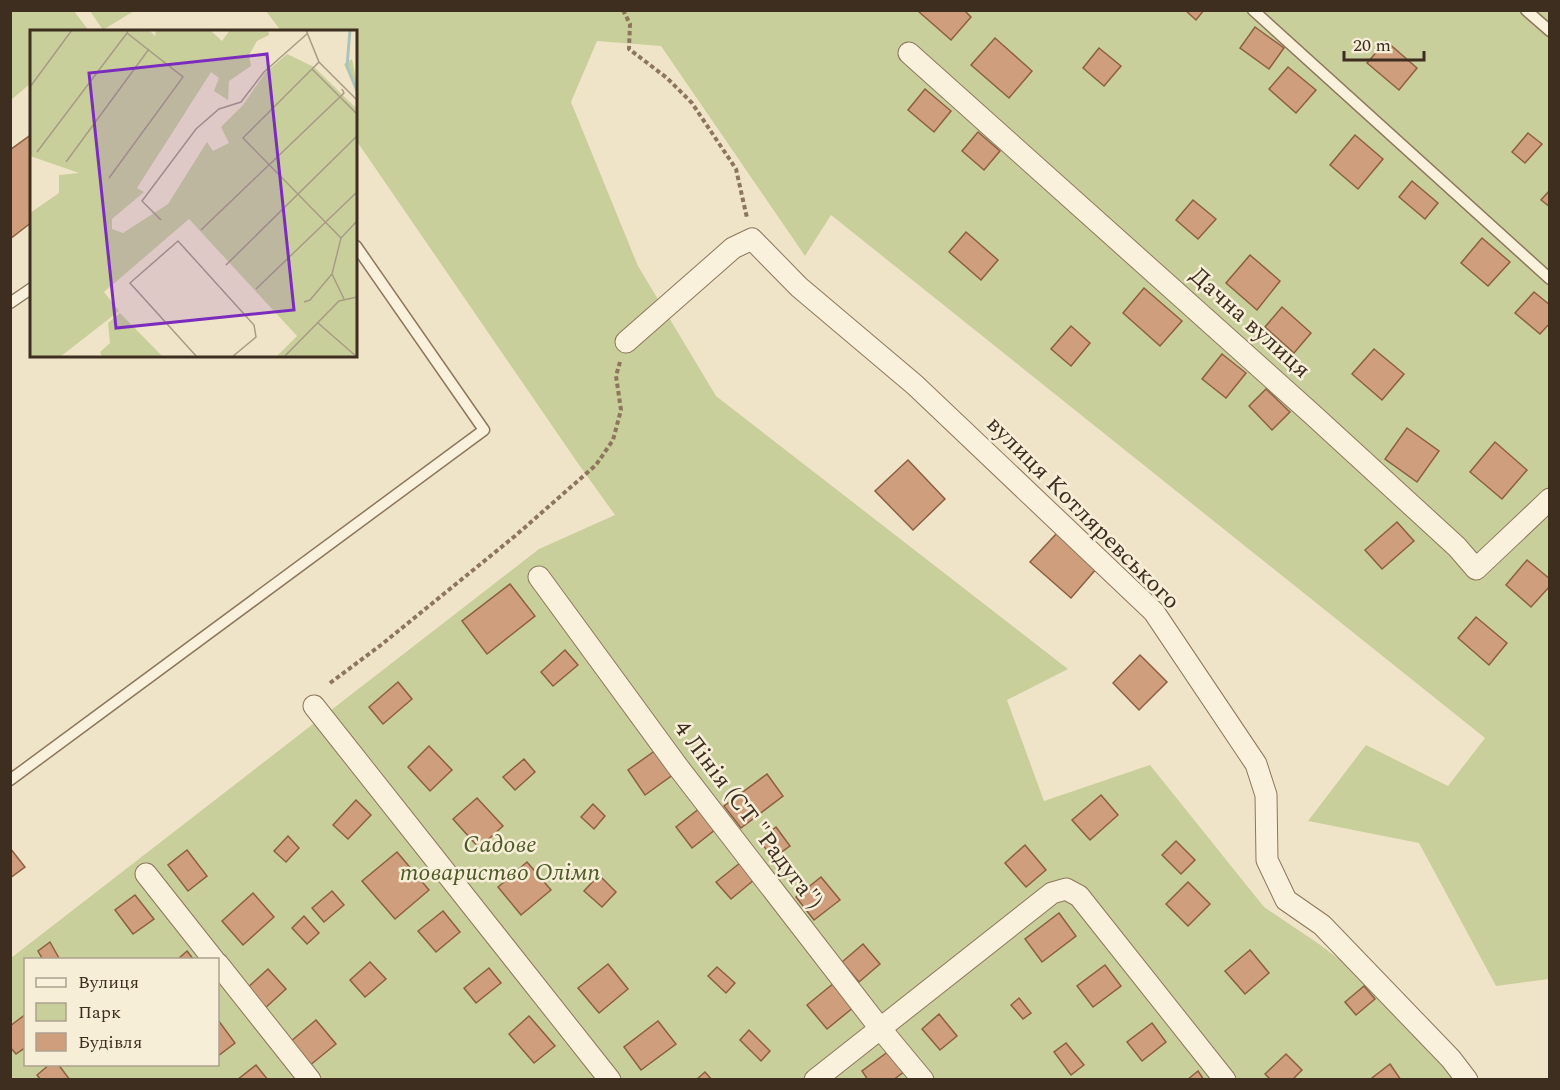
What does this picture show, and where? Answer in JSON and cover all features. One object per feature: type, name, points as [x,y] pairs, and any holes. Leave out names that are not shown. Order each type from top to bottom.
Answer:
[{"type":"street","name":"Дачна вулиця","points":[[909,53],[1312,414],[1457,547],[1476,569],[1550,499]]},
{"type":"street","points":[[626,342],[733,248],[752,239]]},
{"type":"street","name":"вулиця Котляревського","points":[[752,239],[799,287],[915,385],[1154,612],[1256,764],[1266,795],[1267,860],[1286,900],[1322,925],[1451,1059],[1467,1080]]},
{"type":"street","name":"4 Лінія (СТ \"Радуга\")","points":[[539,577],[678,767],[879,1027],[923,1080]]},
{"type":"street","points":[[314,706],[610,1080]]},
{"type":"street","points":[[146,874],[212,958]]},
{"type":"street","points":[[814,1080],[1052,894],[1066,889],[1079,896],[1225,1080]]},
{"type":"street","points":[[219,964],[310,1080]]},
{"type":"lane","points":[[1254,10],[1550,279]]},
{"type":"lane","points":[[1526,10],[1550,32]]},
{"type":"lane","points":[[10,780],[484,430],[357,247]]},
{"type":"lane","points":[[10,303],[30,289]]},
{"type":"path","points":[[623,10],[630,24],[629,49],[667,78],[692,103],[736,169],[752,239]]},
{"type":"path","points":[[330,684],[516,536],[596,465],[613,440],[621,410],[616,376],[626,342]]},
{"type":"green space","points":[[11,10],[74,11],[88,30],[30,30],[30,84],[11,100]]},
{"type":"green space","points":[[90,11],[134,11],[103,30]]},
{"type":"green space","name":"Садове товариство Олімп","points":[[266,11],[1549,11],[1549,979],[1496,986],[1419,843],[1308,821],[1366,745],[1448,786],[1485,738],[831,215],[805,256],[661,46],[597,41],[571,102],[638,266],[716,396],[1068,669],[1007,700],[1044,801],[1150,765],[1264,907],[1365,979],[1456,1079],[11,1080],[11,958],[539,549],[615,515],[357,141],[357,30],[280,30]]},
{"type":"building","points":[[964,10],[971,17],[951,40],[918,11]]},
{"type":"building","points":[[1185,10],[1204,10],[1196,20]]},
{"type":"building","points":[[1255,27],[1284,48],[1269,69],[1240,48]]},
{"type":"building","points":[[995,38],[1032,71],[1009,98],[971,65]]},
{"type":"building","points":[[1386,41],[1417,68],[1399,90],[1367,63]]},
{"type":"building","points":[[1099,48],[1121,66],[1104,86],[1083,68]]},
{"type":"building","points":[[1288,67],[1316,90],[1296,113],[1269,89]]},
{"type":"building","points":[[925,89],[951,111],[934,132],[908,110]]},
{"type":"building","points":[[978,132],[1000,151],[984,170],[962,151]]},
{"type":"building","points":[[1528,133],[1542,144],[1525,163],[1512,152]]},
{"type":"building","points":[[30,135],[30,224],[10,239],[10,150]]},
{"type":"building","points":[[1355,135],[1383,159],[1358,189],[1330,165]]},
{"type":"building","points":[[1412,181],[1438,203],[1425,219],[1399,197]]},
{"type":"building","points":[[1550,190],[1550,207],[1541,200]]},
{"type":"building","points":[[1193,200],[1216,219],[1198,239],[1176,220]]},
{"type":"building","points":[[966,232],[998,260],[981,280],[949,252]]},
{"type":"building","points":[[1482,238],[1510,262],[1488,286],[1461,263]]},
{"type":"building","points":[[1250,255],[1280,281],[1257,310],[1226,283]]},
{"type":"building","points":[[1144,288],[1182,321],[1160,346],[1123,313]]},
{"type":"building","points":[[1534,292],[1550,305],[1550,323],[1540,334],[1515,313]]},
{"type":"building","points":[[1282,307],[1311,333],[1294,353],[1265,327]]},
{"type":"building","points":[[1071,326],[1090,343],[1071,366],[1051,349]]},
{"type":"building","points":[[1374,349],[1404,374],[1382,400],[1352,374]]},
{"type":"building","points":[[1222,354],[1246,373],[1226,398],[1202,379]]},
{"type":"building","points":[[1266,389],[1290,412],[1272,430],[1249,406]]},
{"type":"building","points":[[1407,428],[1439,451],[1417,482],[1385,459]]},
{"type":"building","points":[[1495,442],[1527,470],[1502,499],[1470,472]]},
{"type":"building","points":[[908,460],[945,499],[913,530],[875,491]]},
{"type":"building","points":[[1397,522],[1414,541],[1382,569],[1365,550]]},
{"type":"building","points":[[1057,533],[1097,568],[1071,598],[1030,562]]},
{"type":"building","points":[[1527,560],[1550,579],[1550,586],[1531,607],[1506,585]]},
{"type":"building","points":[[510,584],[535,616],[487,654],[462,621]]},
{"type":"building","points":[[1476,617],[1507,643],[1489,665],[1458,638]]},
{"type":"building","points":[[565,650],[578,665],[553,686],[541,672]]},
{"type":"building","points":[[1140,655],[1167,682],[1139,710],[1113,683]]},
{"type":"building","points":[[398,682],[412,699],[383,724],[369,707]]},
{"type":"building","points":[[429,746],[452,770],[430,791],[408,767]]},
{"type":"building","points":[[656,750],[674,774],[645,795],[628,770]]},
{"type":"building","points":[[524,759],[535,772],[515,790],[503,777]]},
{"type":"building","points":[[767,774],[783,796],[741,828],[724,806]]},
{"type":"building","points":[[1101,795],[1118,815],[1090,840],[1072,820]]},
{"type":"building","points":[[477,798],[503,826],[479,848],[453,819]]},
{"type":"building","points":[[356,800],[371,815],[348,839],[333,825]]},
{"type":"building","points":[[593,804],[605,816],[594,829],[581,817]]},
{"type":"building","points":[[700,808],[716,829],[692,848],[676,827]]},
{"type":"building","points":[[776,827],[790,846],[773,858],[759,840]]},
{"type":"building","points":[[288,836],[299,848],[286,862],[274,851]]},
{"type":"building","points":[[1176,841],[1195,860],[1181,874],[1162,855]]},
{"type":"building","points":[[1025,845],[1046,870],[1026,887],[1005,863]]},
{"type":"building","points":[[10,848],[25,867],[10,878]]},
{"type":"building","points":[[187,850],[207,876],[188,891],[168,865]]},
{"type":"building","points":[[397,852],[429,890],[395,919],[362,881]]},
{"type":"building","points":[[527,862],[551,890],[521,915],[498,887]]},
{"type":"building","points":[[740,863],[754,880],[731,899],[716,882]]},
{"type":"building","points":[[599,875],[616,892],[602,907],[584,891]]},
{"type":"building","points":[[821,877],[840,900],[814,920],[796,897]]},
{"type":"building","points":[[1188,882],[1210,904],[1188,926],[1166,904]]},
{"type":"building","points":[[332,891],[344,905],[324,922],[312,908]]},
{"type":"building","points":[[253,893],[274,917],[243,945],[222,921]]},
{"type":"building","points":[[135,895],[154,919],[133,934],[115,910]]},
{"type":"building","points":[[443,911],[460,932],[436,952],[418,931]]},
{"type":"building","points":[[1059,913],[1076,936],[1042,962],[1025,939]]},
{"type":"building","points":[[304,916],[319,933],[307,944],[292,928]]},
{"type":"building","points":[[50,942],[59,958],[42,958],[38,951]]},
{"type":"building","points":[[863,944],[880,964],[859,982],[842,962]]},
{"type":"building","points":[[1250,950],[1269,973],[1245,994],[1225,971]]},
{"type":"building","points":[[187,951],[192,958],[179,958]]},
{"type":"building","points":[[370,962],[386,979],[365,997],[350,980]]},
{"type":"building","points":[[608,964],[628,989],[599,1013],[578,988]]},
{"type":"building","points":[[1105,965],[1121,986],[1093,1007],[1077,986]]},
{"type":"building","points":[[717,967],[735,983],[726,993],[708,976]]},
{"type":"building","points":[[489,968],[501,983],[476,1003],[464,988]]},
{"type":"building","points":[[268,969],[286,989],[263,1010],[245,990]]},
{"type":"building","points":[[834,983],[854,1007],[827,1029],[807,1005]]},
{"type":"building","points":[[1364,986],[1375,999],[1356,1015],[1345,1002]]},
{"type":"building","points":[[1019,998],[1031,1013],[1023,1019],[1011,1005]]},
{"type":"building","points":[[939,1014],[957,1036],[940,1050],[922,1029]]},
{"type":"building","points":[[24,1016],[24,1048],[16,1054],[10,1047],[10,1026]]},
{"type":"building","points":[[529,1016],[555,1046],[534,1063],[509,1034]]},
{"type":"building","points":[[316,1020],[336,1044],[309,1066],[290,1042]]},
{"type":"building","points":[[219,1021],[235,1043],[219,1055]]},
{"type":"building","points":[[658,1021],[676,1044],[641,1070],[624,1047]]},
{"type":"building","points":[[1152,1023],[1166,1042],[1142,1061],[1127,1042]]},
{"type":"building","points":[[749,1030],[770,1051],[761,1061],[740,1040]]},
{"type":"building","points":[[1066,1043],[1084,1065],[1071,1075],[1054,1052]]},
{"type":"building","points":[[889,1051],[905,1071],[893,1080],[868,1080],[862,1071]]},
{"type":"building","points":[[1286,1054],[1302,1070],[1292,1080],[1271,1080],[1265,1074]]},
{"type":"building","points":[[1390,1064],[1401,1080],[1373,1080],[1372,1078]]},
{"type":"building","points":[[256,1065],[268,1080],[237,1080]]},
{"type":"building","points":[[48,1066],[60,1066],[70,1080],[41,1080],[37,1075]]},
{"type":"building","points":[[1198,1071],[1204,1080],[1187,1080]]},
{"type":"building","points":[[705,1072],[712,1080],[696,1080]]}]
